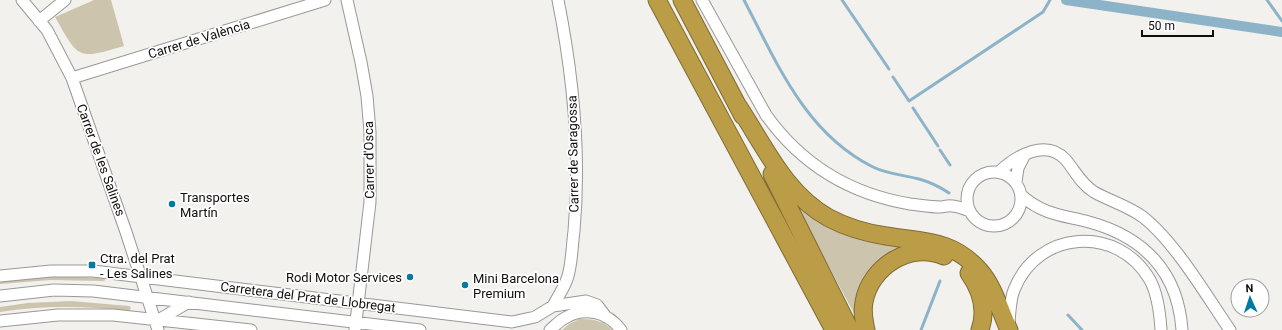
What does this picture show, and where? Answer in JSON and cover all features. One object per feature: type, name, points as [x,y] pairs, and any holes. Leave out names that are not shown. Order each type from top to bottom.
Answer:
[{"type":"highway","points":[[658,0],[834,330]]},
{"type":"highway","points":[[682,0],[738,106],[850,330]]},
{"type":"highway","points":[[738,106],[774,165],[793,189],[814,208],[835,221],[864,232],[930,242],[959,252],[980,271],[991,289],[1009,330]]},
{"type":"highway","points":[[774,220],[825,330]]},
{"type":"highway","points":[[866,330],[863,316],[864,302],[874,278],[885,266],[899,257],[922,252],[941,255],[960,265],[975,281],[981,296],[984,313],[980,330]]},
{"type":"street","name":"Carrer de les Salines","points":[[22,0],[47,30],[72,78],[148,298],[158,322]]},
{"type":"street","points":[[39,21],[65,0]]},
{"type":"street","name":"Carrer de València","points":[[72,78],[325,0]]},
{"type":"street","name":"Carrer d'Osca","points":[[347,0],[367,96],[370,132],[370,202],[360,303],[356,326]]},
{"type":"street","name":"Carrer de Saragossa","points":[[553,306],[565,282],[570,263],[575,215],[576,175],[571,79],[558,0]]},
{"type":"street","points":[[702,0],[766,115],[778,132],[810,162],[829,176],[848,185],[886,199],[922,206],[952,206],[970,211]]},
{"type":"street","points":[[999,172],[1016,158],[1025,154],[1041,150],[1058,154],[1085,185],[1142,216],[1160,232],[1230,330]]},
{"type":"street","points":[[1016,182],[1018,168],[1025,154]]},
{"type":"street","points":[[1022,196],[1021,206],[1017,214],[1010,221],[1002,225],[992,226],[983,224],[975,219],[970,211],[967,196],[969,188],[974,180],[990,172],[999,172],[1016,182],[1022,196],[1039,210],[1102,226],[1125,236],[1143,248],[1158,264],[1168,280],[1180,310],[1182,330]]},
{"type":"street","points":[[952,206],[967,196]]},
{"type":"street","points":[[1009,330],[1010,307],[1013,290],[1026,268],[1038,256],[1052,248],[1079,241],[1092,241],[1118,249],[1139,264],[1155,291],[1159,308],[1160,330]]},
{"type":"street","name":"Carretera del Prat de Llobregat","points":[[0,276],[33,272],[93,271],[512,322],[535,317],[553,306],[586,301],[597,306],[606,317],[621,330]]},
{"type":"street","points":[[0,289],[26,292]]},
{"type":"street","points":[[0,296],[54,290],[93,291],[188,302],[356,326],[420,330]]},
{"type":"street","points":[[158,322],[188,302]]},
{"type":"street","points":[[553,328],[564,318],[574,314],[590,312],[606,317]]},
{"type":"street","points":[[0,321],[58,315],[113,314],[158,322],[251,330]]},
{"type":"shaded area","points":[[94,0],[111,0],[124,46],[88,54],[75,48],[69,41],[55,17]]},
{"type":"shaded area","points":[[791,196],[919,246],[902,251],[857,319]]},
{"type":"shaded area","points":[[62,276],[101,278],[106,280],[50,280],[0,284],[0,281]]},
{"type":"shaded area","points":[[71,301],[129,306],[131,308],[129,311],[81,307],[48,307],[0,312],[0,307],[28,303]]},
{"type":"shaded area","points":[[579,319],[597,321],[605,324],[612,330],[562,330],[569,324]]},
{"type":"waterway","points":[[744,0],[781,72],[811,116],[829,135],[849,153],[873,167],[890,173],[923,180],[949,193]]},
{"type":"waterway","points":[[842,0],[889,69]]},
{"type":"waterway","points":[[893,77],[909,101],[1043,12],[1050,0]]},
{"type":"waterway","points":[[1066,0],[1282,32]]},
{"type":"waterway","points":[[1267,0],[1282,21]]},
{"type":"waterway","points":[[913,108],[938,146]]},
{"type":"waterway","points":[[940,150],[950,165]]},
{"type":"waterway","points":[[921,330],[940,281]]},
{"type":"waterway","points":[[1068,315],[1082,330]]},
{"type":"place","name":"Transportes Martín","points":[[172,204]]},
{"type":"place","name":"Ctra. del Prat - Les Salines","points":[[92,265]]},
{"type":"place","name":"Rodi Motor Services","points":[[410,277]]},
{"type":"place","name":"Mini Barcelona Premium","points":[[465,285]]}]
